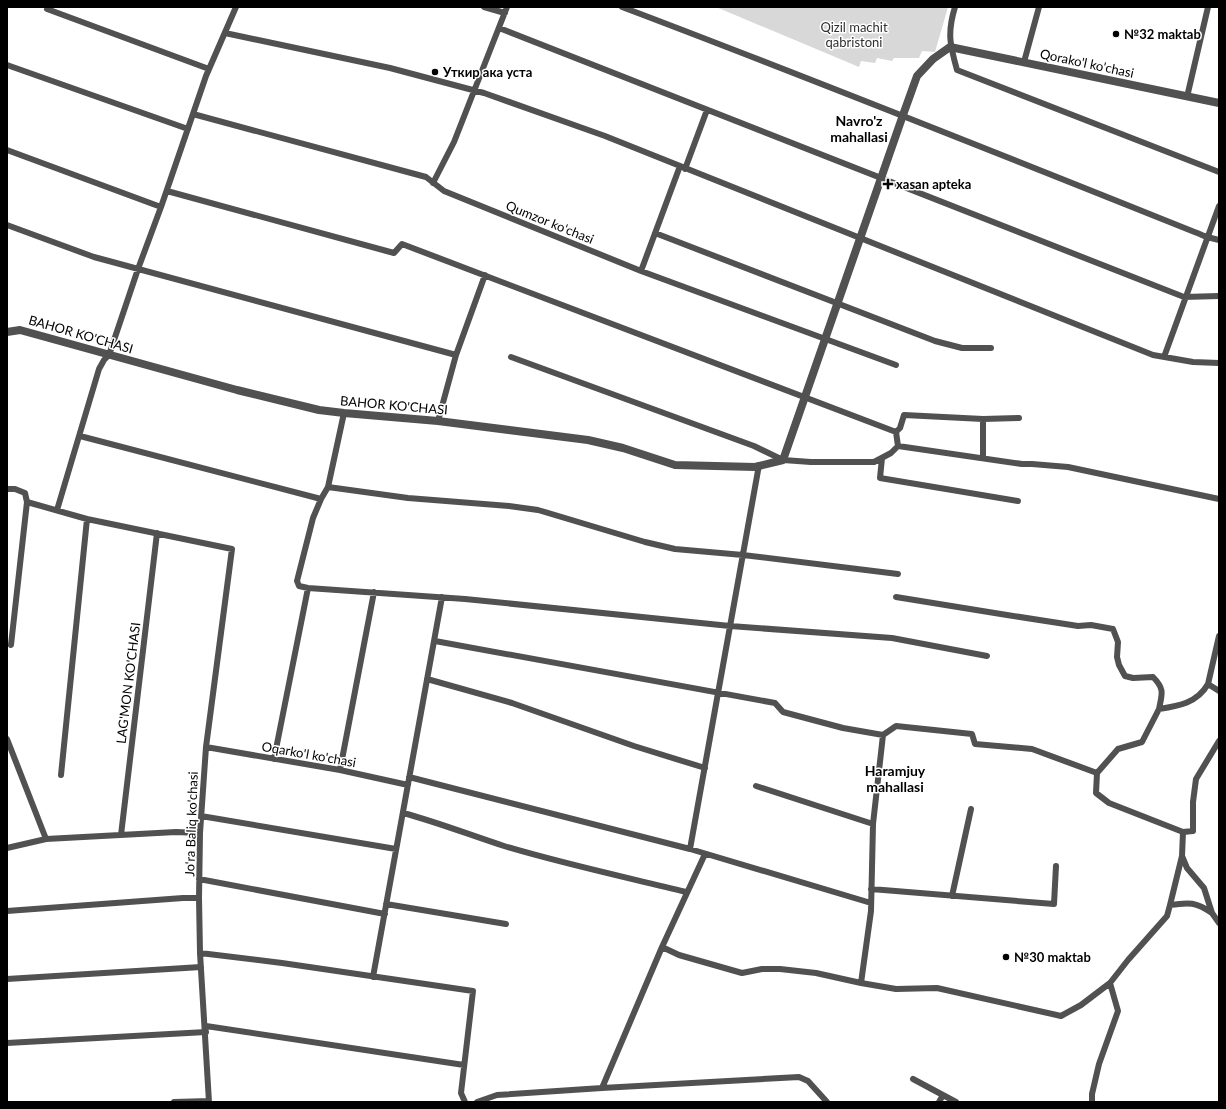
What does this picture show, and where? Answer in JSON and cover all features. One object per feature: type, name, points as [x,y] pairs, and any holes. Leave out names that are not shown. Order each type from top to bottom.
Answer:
[{"type":"street","points":[[57,510],[100,369],[104,360],[109,355],[209,69],[236,7]]},
{"type":"street","points":[[433,182],[454,142],[506,10],[484,7]]},
{"type":"street","points":[[622,7],[903,115],[1206,237],[1219,240]]},
{"type":"street","points":[[955,7],[951,19],[950,47],[957,70],[1219,172]]},
{"type":"street","points":[[1024,62],[1039,7]]},
{"type":"street","points":[[1187,96],[1208,7]]},
{"type":"street","points":[[47,9],[209,69]]},
{"type":"street","points":[[499,28],[1184,297],[1219,296]]},
{"type":"street","points":[[225,33],[390,68],[474,90],[605,136],[1153,355],[1194,362],[1219,363]]},
{"type":"street","points":[[784,460],[881,178],[918,76],[932,59],[950,47]]},
{"type":"street","name":"Qorako'l ko'chasi","points":[[950,47],[1219,103]]},
{"type":"street","points":[[7,65],[188,129]]},
{"type":"street","points":[[641,270],[707,110]]},
{"type":"street","name":"Qumzor ko'chasi","points":[[193,114],[426,177],[444,191],[641,270],[896,366]]},
{"type":"street","points":[[7,150],[161,207]]},
{"type":"street","points":[[167,191],[394,253],[402,244],[896,432]]},
{"type":"street","points":[[1164,357],[1184,297],[1219,206]]},
{"type":"street","points":[[7,225],[94,257],[456,355]]},
{"type":"street","points":[[655,233],[935,341],[962,348],[991,348]]},
{"type":"street","points":[[438,421],[456,355],[485,275]]},
{"type":"street","name":"BAHOR KO'CHASI","points":[[7,332],[20,330],[237,390],[319,410],[438,421],[588,440],[623,448],[674,465],[755,466],[784,460]]},
{"type":"street","points":[[511,357],[754,446],[784,460],[812,462],[874,462],[891,453],[898,446]]},
{"type":"street","points":[[344,413],[328,487],[313,518],[297,581],[299,586],[308,588],[442,597],[730,626],[892,638],[987,656]]},
{"type":"street","points":[[896,432],[900,428],[904,415],[983,419],[1019,418]]},
{"type":"street","points":[[983,419],[983,458]]},
{"type":"street","points":[[896,432],[898,446]]},
{"type":"street","points":[[80,436],[321,499]]},
{"type":"street","points":[[898,446],[1022,464],[1068,467],[1219,499]]},
{"type":"street","points":[[882,458],[880,478],[1018,501]]},
{"type":"street","points":[[690,849],[759,465]]},
{"type":"street","points":[[328,487],[408,498],[509,506],[538,510],[645,542],[675,549],[743,555],[898,574]]},
{"type":"street","points":[[7,489],[15,489],[25,492],[27,502],[11,645]]},
{"type":"street","points":[[27,502],[87,519],[157,533]]},
{"type":"street","points":[[61,775],[87,519]]},
{"type":"street","name":"Jo'ra Baliq ko'chasi","points":[[157,533],[232,549],[206,747],[200,833],[200,953],[206,1029],[209,1101]]},
{"type":"street","name":"LAG'MON KO'CHASI","points":[[121,836],[157,533]]},
{"type":"street","points":[[274,759],[308,588]]},
{"type":"street","points":[[340,770],[374,592]]},
{"type":"street","points":[[373,977],[442,597]]},
{"type":"street","points":[[896,597],[1015,617],[1078,626],[1091,625],[1113,629],[1118,642],[1117,657],[1119,665],[1125,676],[1133,678],[1153,677],[1159,683],[1163,691],[1159,709],[1142,742],[1118,749],[1097,774],[1096,793],[1109,803],[1183,832],[1193,831],[1193,802],[1196,779],[1219,741]]},
{"type":"street","points":[[1159,709],[1192,701],[1205,690],[1218,647],[1219,636]]},
{"type":"street","points":[[435,641],[775,703],[783,712],[843,728],[883,735],[896,726],[972,734],[975,744],[1032,750],[1097,774]]},
{"type":"street","points":[[427,679],[512,703],[634,746],[705,768]]},
{"type":"street","points":[[1208,684],[1219,690]]},
{"type":"street","points":[[861,983],[871,903],[873,824],[883,735]]},
{"type":"street","points":[[7,739],[46,839]]},
{"type":"street","name":"Oqarko'l ko'chasi","points":[[206,747],[340,770],[408,785]]},
{"type":"street","points":[[409,777],[690,849],[871,903]]},
{"type":"street","points":[[756,786],[873,824]]},
{"type":"street","points":[[952,896],[971,809]]},
{"type":"street","points":[[403,814],[429,820],[504,846],[686,892]]},
{"type":"street","points":[[201,816],[396,849]]},
{"type":"street","points":[[7,848],[46,839],[176,832],[200,833]]},
{"type":"street","points":[[662,947],[679,955],[742,973],[762,969],[780,969],[816,973],[896,989],[937,988],[1061,1016],[1081,1005],[1110,983],[1167,916],[1182,856],[1183,832]]},
{"type":"street","points":[[602,1088],[686,892],[705,854]]},
{"type":"street","points":[[1182,856],[1186,868],[1204,888],[1212,913],[1219,923]]},
{"type":"street","points":[[871,889],[1054,904],[1056,866]]},
{"type":"street","points":[[199,880],[385,914]]},
{"type":"street","points":[[7,911],[199,898]]},
{"type":"street","points":[[1170,905],[1184,903],[1199,905],[1212,913]]},
{"type":"street","points":[[386,904],[506,924]]},
{"type":"street","points":[[200,953],[282,963],[473,991],[461,1093],[465,1102]]},
{"type":"street","points":[[7,978],[201,967]]},
{"type":"street","points":[[1092,1102],[1092,1094],[1099,1064],[1118,1011],[1110,983]]},
{"type":"street","points":[[7,1043],[206,1029],[464,1065]]},
{"type":"street","points":[[479,1102],[497,1095],[799,1077],[808,1081],[827,1102]]},
{"type":"street","points":[[913,1080],[956,1102]]},
{"type":"street","points":[[939,1102],[943,1095]]},
{"type":"street","points":[[174,1102],[209,1101]]},
{"type":"green space","name":"Qizil machit qabristoni","points":[[716,7],[948,7],[935,52],[922,51],[919,58],[894,58],[892,61],[877,58],[875,63],[861,61],[859,67]]},
{"type":"place","name":"№32 maktab","points":[[1116,34]]},
{"type":"place","name":"Уткир ака уста","points":[[435,72]]},
{"type":"place","name":"xasan apteka","points":[[888,184]]},
{"type":"place","name":"№30 maktab","points":[[1006,957]]},
{"type":"district","name":"Navro'z mahallasi","points":[[859,128]]},
{"type":"district","name":"Haramjuy mahallasi","points":[[895,778]]}]
